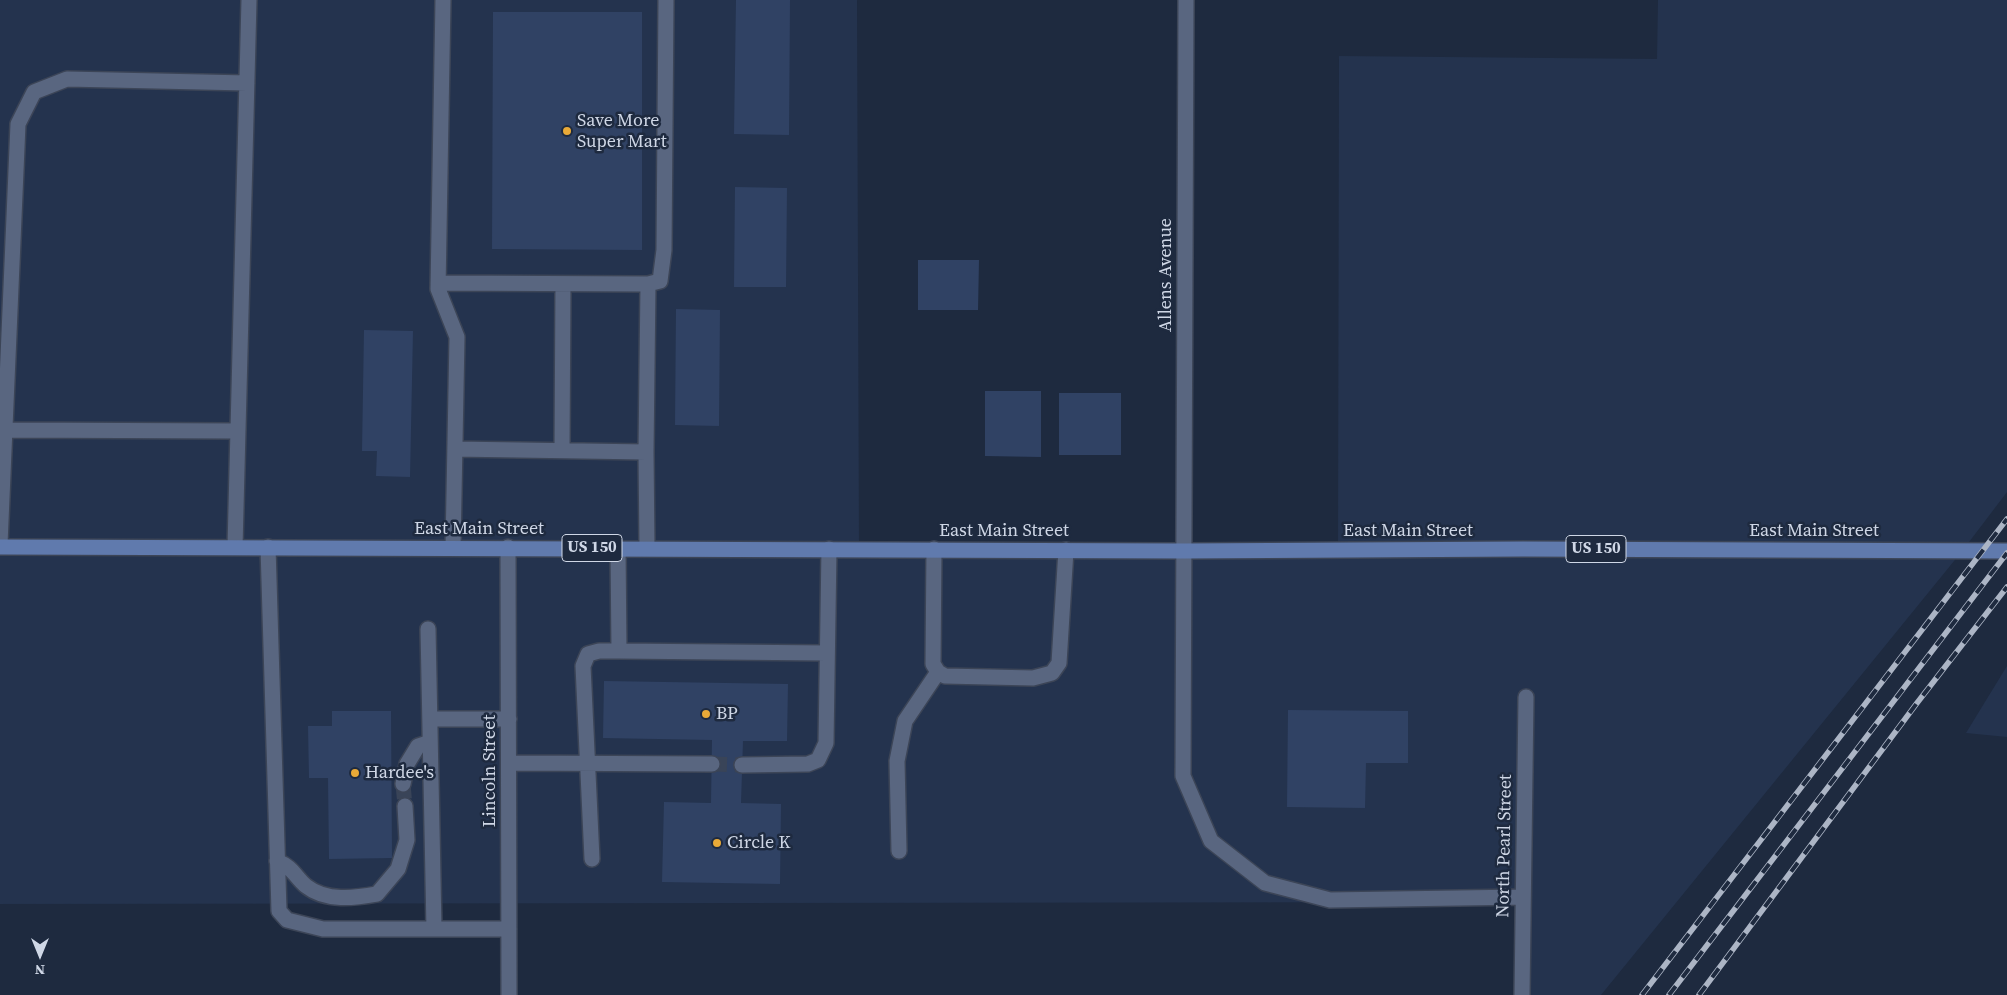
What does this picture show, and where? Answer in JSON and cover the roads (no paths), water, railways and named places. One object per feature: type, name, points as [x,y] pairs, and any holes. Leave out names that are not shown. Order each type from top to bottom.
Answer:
[{"type":"main road","name":"East Main Street","points":[[0,545],[934,550],[2007,550]]},
{"type":"street","points":[[235,547],[249,0]]},
{"type":"street","points":[[443,0],[438,289],[457,337],[453,547]]},
{"type":"street","points":[[438,283],[648,284],[660,281],[664,250],[666,0]]},
{"type":"street","name":"Allens Avenue","points":[[1186,0],[1183,776],[1211,842],[1265,883],[1330,900],[1524,896]]},
{"type":"street","points":[[0,545],[18,124],[34,92],[67,79],[247,83]]},
{"type":"street","points":[[562,450],[563,284]]},
{"type":"street","points":[[647,548],[648,284]]},
{"type":"street","points":[[5,430],[238,431]]},
{"type":"street","points":[[455,448],[646,452]]},
{"type":"street","points":[[268,547],[279,910],[287,920],[323,929],[509,929]]},
{"type":"street","name":"Lincoln Street","points":[[508,547],[509,995]]},
{"type":"street","points":[[618,548],[620,651]]},
{"type":"street","points":[[742,765],[808,764],[818,760],[826,743],[829,549]]},
{"type":"street","points":[[934,550],[933,664],[938,672],[945,676],[1033,678],[1052,672],[1059,663],[1066,550]]},
{"type":"street","points":[[428,629],[434,929]]},
{"type":"street","points":[[592,859],[583,666],[588,654],[620,651],[827,652]]},
{"type":"street","points":[[899,851],[896,761],[905,721],[938,672]]},
{"type":"street","name":"North Pearl Street","points":[[1522,995],[1526,697]]},
{"type":"street","points":[[430,719],[509,719]]},
{"type":"street","points":[[403,784],[407,764],[418,746],[430,742]]},
{"type":"street","points":[[509,763],[712,764]]},
{"type":"street","points":[[277,861],[288,865],[306,886],[319,894],[353,899],[377,894],[398,869],[408,840],[405,806]]},
{"type":"tunnel","points":[[712,764],[742,765]]},
{"type":"tunnel","points":[[403,784],[405,806]]},
{"type":"railway","points":[[1642,995],[2007,519]]},
{"type":"railway","points":[[1669,995],[2007,553]]},
{"type":"railway","points":[[1699,995],[1917,703],[2007,587]]},
{"type":"place","name":"Save More Super Mart","points":[[567,131]]},
{"type":"place","name":"BP","points":[[706,714]]},
{"type":"place","name":"Hardee's","points":[[355,773]]},
{"type":"place","name":"Circle K","points":[[717,843]]}]
